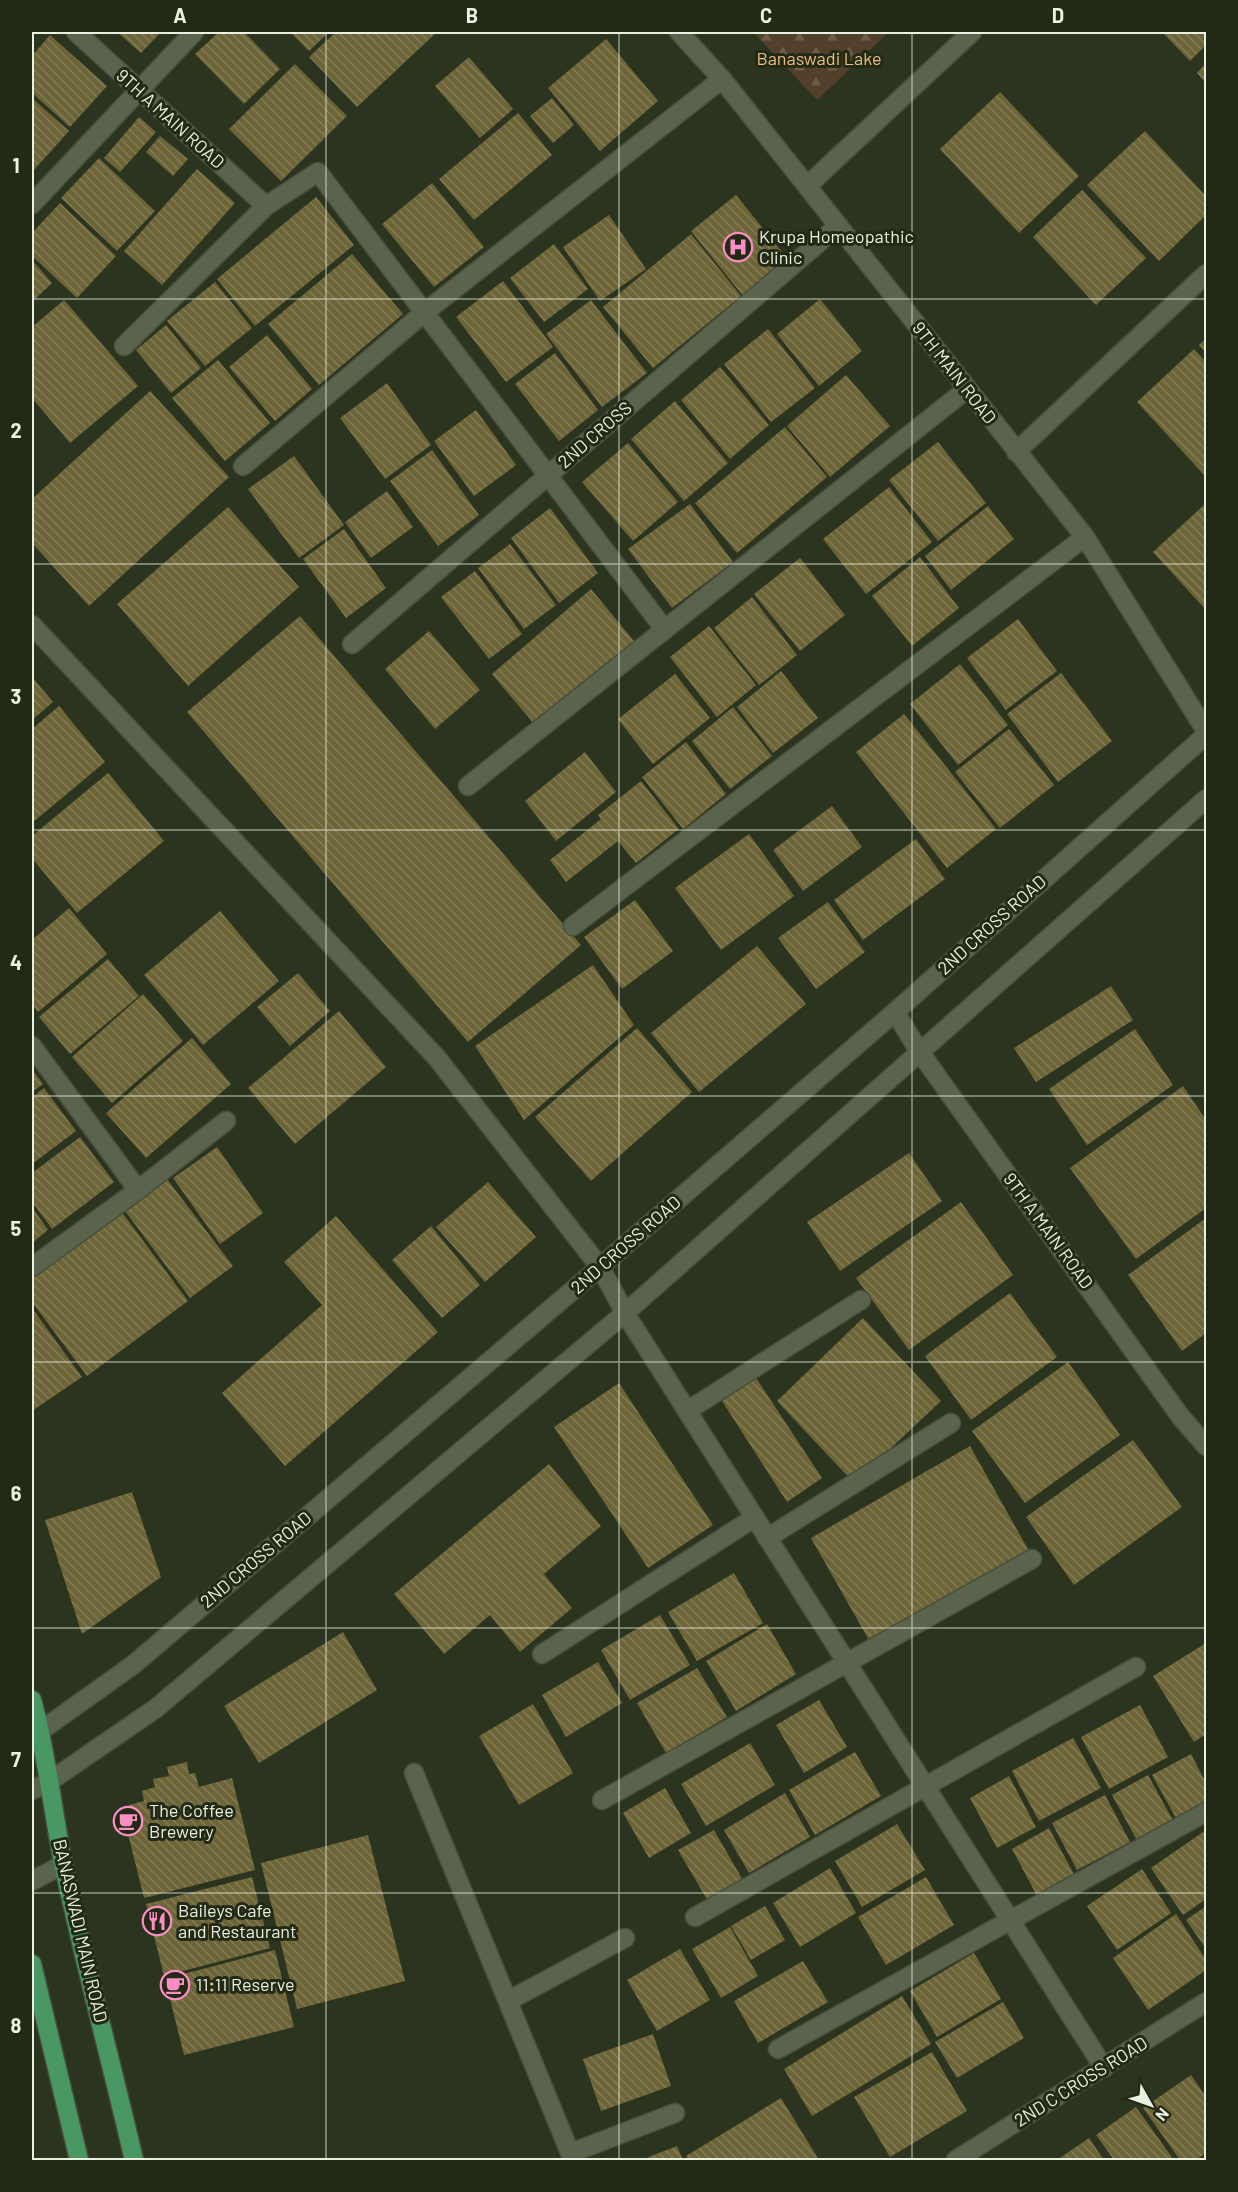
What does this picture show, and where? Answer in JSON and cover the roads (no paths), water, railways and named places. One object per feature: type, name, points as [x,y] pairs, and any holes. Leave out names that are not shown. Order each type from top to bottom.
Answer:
[{"type":"main road","name":"BANASWADI MAIN ROAD","points":[[32,1700],[39,1787],[64,1864],[134,2160]]},
{"type":"main road","points":[[32,1964],[79,2160]]},
{"type":"street","name":"9TH A MAIN ROAD","points":[[76,32],[266,206]]},
{"type":"street","points":[[32,204],[195,32]]},
{"type":"street","name":"9TH MAIN ROAD","points":[[679,32],[722,79],[1085,537],[1206,733]]},
{"type":"street","points":[[807,186],[972,32]]},
{"type":"street","points":[[243,466],[425,312],[722,79]]},
{"type":"street","points":[[124,346],[266,206],[318,172],[664,630]]},
{"type":"street","name":"2ND CROSS","points":[[352,644],[838,226]]},
{"type":"street","points":[[1016,452],[1206,274]]},
{"type":"street","points":[[468,786],[967,389]]},
{"type":"street","points":[[573,926],[1085,537]]},
{"type":"street","points":[[32,625],[436,1058],[600,1267],[624,1313],[1104,2067]]},
{"type":"street","name":"2ND CROSS ROAD","points":[[36,1735],[133,1665],[600,1267],[895,1012],[1206,733]]},
{"type":"street","points":[[39,1787],[154,1709],[624,1313],[1206,799]]},
{"type":"street","name":"9TH A MAIN ROAD","points":[[895,1012],[919,1051],[1180,1416],[1206,1446]]},
{"type":"street","points":[[32,1046],[138,1190]]},
{"type":"street","points":[[32,1267],[138,1190],[226,1121]]},
{"type":"street","points":[[687,1411],[861,1300]]},
{"type":"street","points":[[767,1538],[951,1423]]},
{"type":"street","points":[[542,1654],[754,1518]]},
{"type":"street","points":[[602,1800],[1032,1559]]},
{"type":"street","points":[[695,1917],[1136,1667]]},
{"type":"street","points":[[414,1773],[572,2157],[675,2113]]},
{"type":"street","points":[[778,2049],[1206,1812]]},
{"type":"street","points":[[32,1881],[64,1864]]},
{"type":"street","points":[[508,2001],[625,1938]]},
{"type":"street","name":"2ND C CROSS ROAD","points":[[956,2160],[1206,2002]]},
{"type":"place","name":"Krupa Homeopathic Clinic","points":[[738,247]]},
{"type":"place","name":"The Coffee Brewery","points":[[128,1821]]},
{"type":"place","name":"Baileys Cafe and Restaurant","points":[[157,1921]]},
{"type":"place","name":"11:11 Reserve","points":[[175,1985]]},
{"type":"park label","name":"Banaswadi Lake","points":[[819,59]]}]
